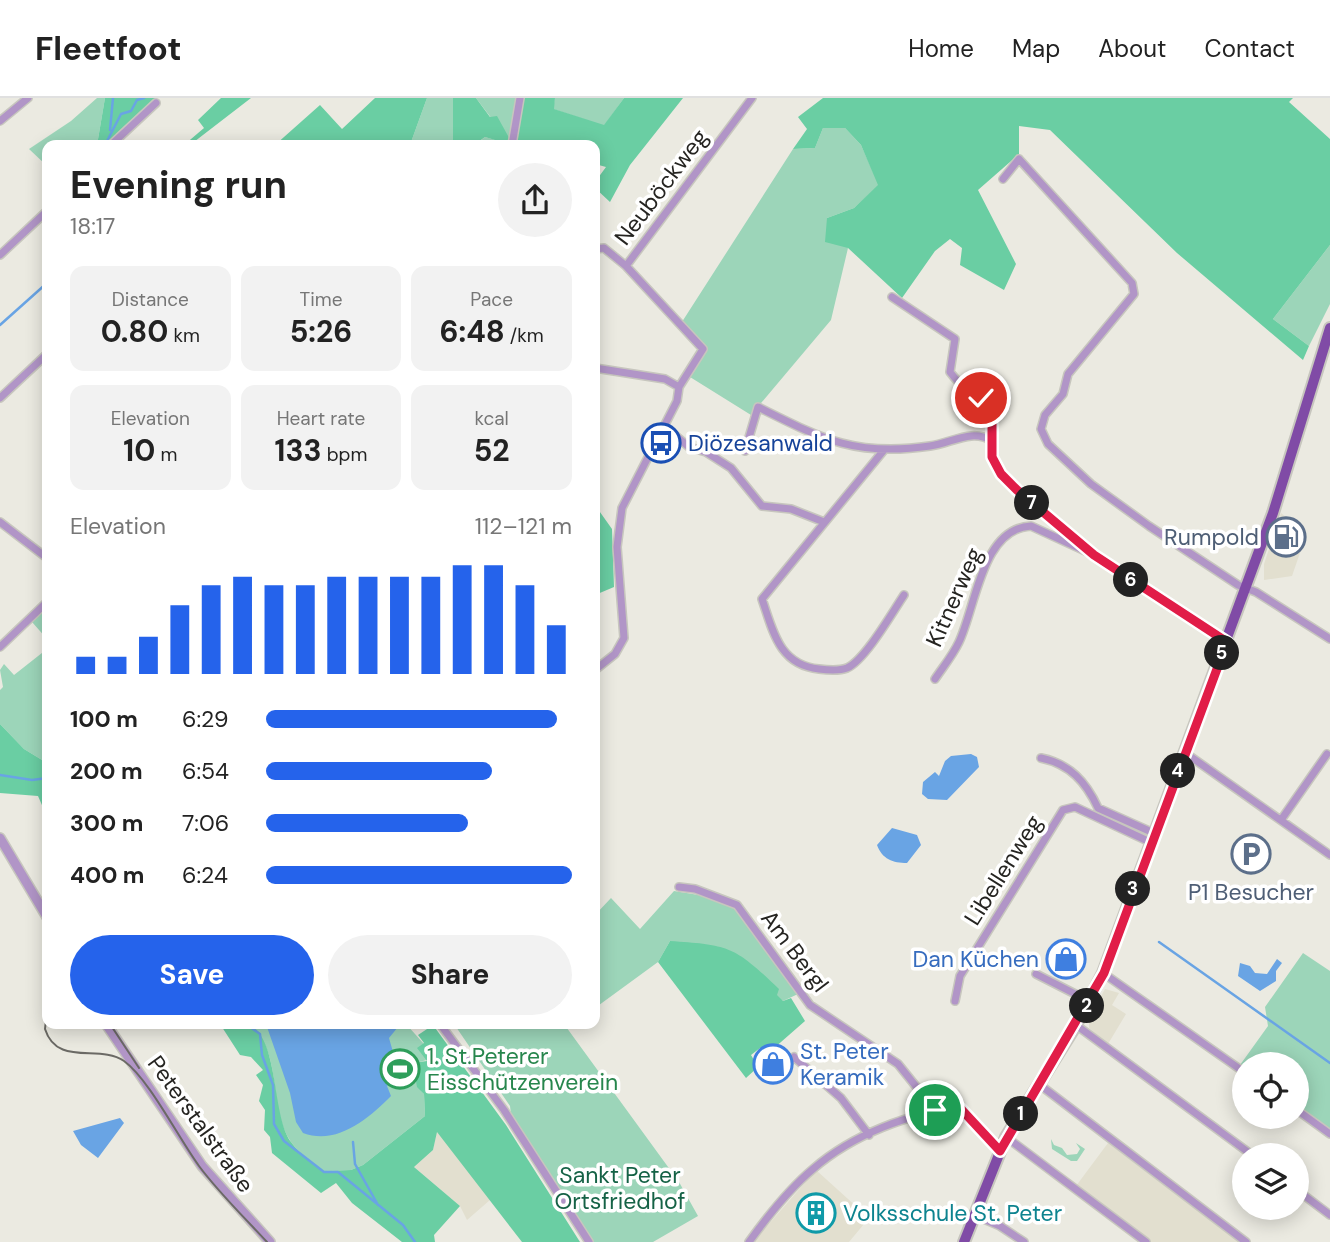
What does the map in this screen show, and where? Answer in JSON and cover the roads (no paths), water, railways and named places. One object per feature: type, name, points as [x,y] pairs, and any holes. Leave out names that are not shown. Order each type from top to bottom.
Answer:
[{"type":"main road","points":[[964,1242],[1006,1137],[1076,1025],[1104,973],[1246,589],[1329,334]]},
{"type":"street","points":[[0,121],[28,98]]},
{"type":"street","points":[[513,140],[520,98]]},
{"type":"street","name":"Neuböckweg","points":[[626,266],[752,98]]},
{"type":"street","points":[[116,140],[156,103]]},
{"type":"street","points":[[1003,179],[1019,159],[1132,283],[1134,294],[1068,374],[1063,394],[1045,415],[1041,429],[1048,444],[1101,491],[1246,589],[1330,639]]},
{"type":"street","points":[[0,255],[42,216]]},
{"type":"street","name":"Neuböckweg","points":[[600,248],[604,248],[626,266],[703,349],[679,387]]},
{"type":"street","points":[[892,297],[955,339],[950,372],[961,387],[981,398],[992,415],[992,457],[1001,474],[1094,555]]},
{"type":"street","points":[[0,398],[42,359]]},
{"type":"street","points":[[600,369],[665,379],[679,387],[677,401],[630,490],[618,531],[624,638],[615,654],[600,666]]},
{"type":"street","points":[[745,451],[758,407],[822,439],[850,447],[884,450],[931,446],[976,434],[992,441]]},
{"type":"street","points":[[664,426],[689,447],[706,452],[732,468],[762,506],[791,509],[824,522]]},
{"type":"street","points":[[884,450],[762,599],[780,649],[795,662],[813,669],[847,668],[865,651],[904,595]]},
{"type":"street","points":[[0,522],[42,554]]},
{"type":"street","name":"Kitnerweg","points":[[935,679],[958,644],[979,580],[1001,539],[1012,528],[1031,526],[1094,555],[1227,642]]},
{"type":"street","points":[[0,647],[42,607]]},
{"type":"street","points":[[1184,752],[1330,855]]},
{"type":"street","points":[[1281,820],[1327,754]]},
{"type":"street","points":[[1041,758],[1054,761],[1075,773],[1088,787],[1098,808],[1154,838]]},
{"type":"street","name":"Libellenweg","points":[[955,1001],[960,976],[1063,810],[1075,807],[1154,838]]},
{"type":"street","points":[[0,838],[42,908]]},
{"type":"street","name":"Am Bergl","points":[[679,887],[695,889],[737,905],[810,1005],[898,1065],[935,1110]]},
{"type":"street","points":[[1104,973],[1232,1064]]},
{"type":"street","points":[[1036,974],[1089,1001]]},
{"type":"street","points":[[1076,1025],[1236,1143]]},
{"type":"street","name":"Peterstalstraße","points":[[110,1029],[202,1166],[270,1242]]},
{"type":"street","points":[[444,1029],[504,1110],[589,1242]]},
{"type":"street","points":[[779,1072],[794,1057],[841,1098],[869,1135]]},
{"type":"street","points":[[1040,1085],[1246,1242]]},
{"type":"street","points":[[749,1242],[811,1170],[869,1135],[935,1110],[961,1109],[1000,1151]]},
{"type":"street","points":[[1309,1119],[1330,1134]]},
{"type":"street","points":[[1006,1137],[1146,1242]]},
{"type":"street","points":[[1309,1198],[1330,1215]]},
{"type":"street","points":[[974,1215],[1024,1242]]},
{"type":"water","points":[[971,754],[977,757],[979,767],[947,800],[928,799],[922,794],[923,782],[935,772],[939,776],[945,761],[951,756]]},
{"type":"water","points":[[892,828],[917,835],[921,845],[907,863],[889,859],[877,845]]},
{"type":"water","points":[[1277,959],[1282,963],[1276,971],[1276,981],[1260,991],[1238,976],[1240,963],[1250,966],[1255,973],[1267,974]]},
{"type":"water","points":[[268,1029],[396,1029],[389,1038],[395,1059],[387,1062],[394,1079],[387,1086],[391,1096],[352,1128],[328,1136],[303,1133],[296,1122],[290,1093]]},
{"type":"water","points":[[120,1118],[124,1123],[98,1158],[81,1145],[73,1131]]},
{"type":"waterway","points":[[110,130],[113,98]]},
{"type":"waterway","points":[[108,140],[121,114],[131,111],[137,100],[144,98]]},
{"type":"waterway","points":[[0,325],[42,287]]},
{"type":"waterway","points":[[0,775],[32,780],[42,779]]},
{"type":"waterway","points":[[1159,942],[1330,1063]]},
{"type":"waterway","points":[[253,1029],[260,1034],[262,1055],[273,1085],[274,1124],[284,1141],[324,1172],[338,1172],[403,1225],[415,1242]]},
{"type":"waterway","points":[[353,1142],[355,1164],[378,1205]]},
{"type":"tram line","points":[[45,1029],[51,1041],[59,1048],[114,1056],[134,1070],[207,1176],[267,1242]]},
{"type":"tram line","points":[[113,1029],[139,1068]]},
{"type":"place","name":"Diözesanwald","points":[[661,443]]},
{"type":"place","name":"Rumpold","points":[[1286,537]]},
{"type":"place","name":"P1 Besucher","points":[[1251,854]]},
{"type":"place","name":"Dan Küchen","points":[[1066,959]]},
{"type":"place","name":"St. Peter Keramik","points":[[773,1064]]},
{"type":"place","name":"1. St.Peterer Eisschützenverein","points":[[400,1069]]},
{"type":"place","name":"Volksschule St. Peter","points":[[816,1213]]},
{"type":"park label","name":"Sankt Peter Ortsfriedhof","points":[[620,1188]]}]
